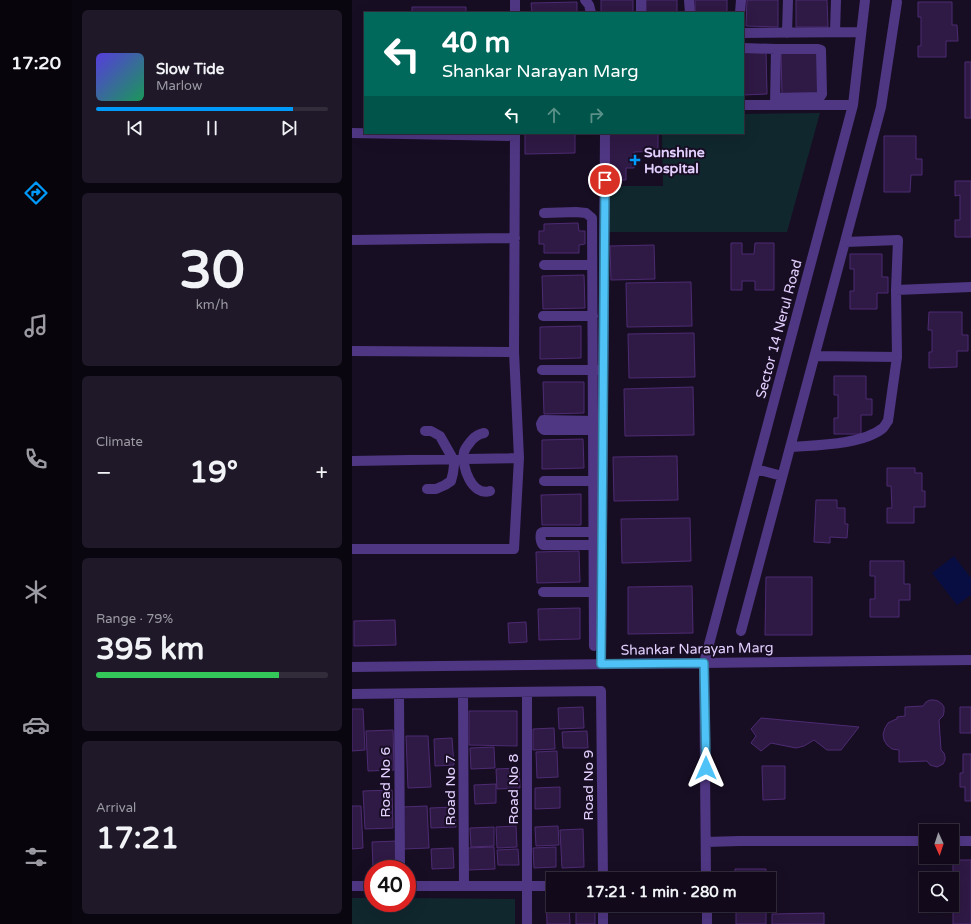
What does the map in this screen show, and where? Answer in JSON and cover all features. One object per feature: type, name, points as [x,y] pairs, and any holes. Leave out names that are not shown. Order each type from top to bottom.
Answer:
[{"type":"street","points":[[515,0],[515,12]]},
{"type":"street","points":[[585,0],[589,5],[591,12]]},
{"type":"street","points":[[641,0],[641,12]]},
{"type":"street","points":[[689,0],[690,12]]},
{"type":"street","points":[[740,12],[741,0]]},
{"type":"street","points":[[787,33],[788,0]]},
{"type":"street","points":[[835,32],[836,0]]},
{"type":"street","name":"Sector 14 Nerul Road","points":[[706,872],[704,663],[853,104],[865,0]]},
{"type":"street","points":[[741,631],[881,107],[897,2]]},
{"type":"street","points":[[744,33],[861,32]]},
{"type":"street","points":[[744,48],[821,50],[822,94],[818,98],[744,105]]},
{"type":"street","points":[[775,101],[776,49]]},
{"type":"street","points":[[775,101],[853,104]]},
{"type":"street","points":[[352,134],[515,134],[514,352],[519,458],[514,549],[352,548]]},
{"type":"street","points":[[601,664],[598,370],[605,134]]},
{"type":"street","points":[[544,213],[581,212],[586,213],[592,218],[593,316],[598,370],[593,425],[598,481],[593,532],[594,646]]},
{"type":"street","points":[[352,240],[515,238]]},
{"type":"street","points":[[790,447],[852,442],[872,435],[884,427],[888,421],[897,357],[896,290],[898,240],[845,242]]},
{"type":"street","points":[[544,265],[592,265]]},
{"type":"street","points":[[896,290],[971,286]]},
{"type":"street","points":[[543,316],[593,316]]},
{"type":"street","points":[[352,351],[514,352]]},
{"type":"street","points":[[814,356],[897,357]]},
{"type":"street","points":[[542,370],[598,370]]},
{"type":"street","points":[[425,431],[431,431],[440,436],[453,459],[454,465],[454,473],[450,481],[436,489],[427,489]]},
{"type":"street","points":[[484,433],[473,439],[464,450],[463,459],[466,473],[474,486],[479,490],[486,492],[490,491]]},
{"type":"street","points":[[352,461],[519,458]]},
{"type":"street","points":[[756,469],[782,476]]},
{"type":"street","points":[[544,481],[598,481]]},
{"type":"street","points":[[593,532],[544,532],[541,533],[540,538],[543,546],[593,545]]},
{"type":"street","points":[[543,592],[593,592]]},
{"type":"street","name":"Shankar Narayan Marg","points":[[352,667],[971,660]]},
{"type":"street","points":[[352,694],[527,692]]},
{"type":"street","name":"Road No 9","points":[[527,692],[601,692],[603,872]]},
{"type":"street","name":"Road No 8","points":[[527,692],[527,924]]},
{"type":"street","name":"Road No 7","points":[[464,693],[464,886]]},
{"type":"street","name":"Road No 6","points":[[399,694],[400,860]]},
{"type":"street","points":[[706,842],[919,841]]},
{"type":"street","points":[[959,841],[971,841]]},
{"type":"street","points":[[352,886],[364,886]]},
{"type":"street","points":[[416,886],[546,886]]},
{"type":"street","points":[[603,912],[603,924]]},
{"type":"street","points":[[706,912],[707,924]]},
{"type":"shaded area","points":[[820,113],[787,232],[607,232],[607,186],[663,186],[662,134],[744,134],[744,114]]},
{"type":"shaded area","points":[[954,556],[971,578],[971,595],[957,605],[932,573]]},
{"type":"shaded area","points":[[352,898],[364,898],[364,912],[416,912],[416,898],[515,899],[515,924],[352,924]]},
{"type":"building","points":[[601,0],[633,0],[633,12],[601,12]]},
{"type":"building","points":[[646,0],[677,0],[677,12],[646,12]]},
{"type":"building","points":[[695,0],[727,0],[727,12],[695,12]]},
{"type":"building","points":[[747,0],[778,0],[778,27],[746,26]]},
{"type":"building","points":[[796,0],[827,0],[828,27],[796,27]]},
{"type":"building","points":[[577,2],[577,12],[532,12],[531,3]]},
{"type":"building","points":[[918,2],[952,2],[952,25],[957,25],[958,41],[946,41],[946,57],[918,57],[918,46],[921,46],[921,17],[918,17]]},
{"type":"building","points":[[412,7],[466,7],[466,12],[412,12]]},
{"type":"building","points":[[744,51],[766,51],[767,94],[744,95]]},
{"type":"building","points":[[781,53],[819,53],[820,94],[782,95]]},
{"type":"building","points":[[965,62],[971,62],[971,118],[965,118]]},
{"type":"building","points":[[525,134],[575,134],[575,153],[525,154]]},
{"type":"building","points":[[609,134],[658,134],[658,151],[634,152],[634,168],[626,168],[626,180],[610,180]]},
{"type":"building","points":[[884,136],[916,136],[916,159],[922,159],[922,175],[911,175],[910,192],[884,192]]},
{"type":"building","points":[[955,181],[971,181],[971,237],[955,237],[955,220],[960,220],[960,195],[955,196]]},
{"type":"building","points":[[578,223],[579,231],[585,231],[585,244],[579,245],[579,253],[544,253],[544,244],[539,244],[539,231],[544,231],[544,224]]},
{"type":"building","points":[[731,243],[742,243],[742,254],[754,254],[755,243],[774,243],[774,290],[755,290],[755,281],[742,281],[742,290],[731,290]]},
{"type":"building","points":[[654,245],[655,279],[611,280],[610,246]]},
{"type":"building","points":[[850,254],[882,254],[882,277],[888,277],[888,293],[877,293],[877,309],[850,309],[850,291],[854,291],[854,269],[850,269]]},
{"type":"building","points":[[584,275],[585,308],[543,309],[542,276]]},
{"type":"building","points":[[691,282],[692,326],[627,327],[626,283]]},
{"type":"building","points":[[929,312],[962,312],[962,335],[968,335],[968,351],[957,351],[957,367],[929,368],[929,352],[932,352],[932,330],[928,330]]},
{"type":"building","points":[[581,326],[581,358],[540,359],[540,327]]},
{"type":"building","points":[[694,333],[695,377],[629,378],[628,334]]},
{"type":"building","points":[[834,376],[866,376],[866,399],[872,399],[872,415],[861,415],[861,434],[834,434],[834,418],[838,418],[838,395],[834,395]]},
{"type":"building","points":[[543,382],[584,382],[584,413],[544,414]]},
{"type":"building","points":[[693,387],[694,435],[625,436],[624,389]]},
{"type":"building","points":[[583,439],[584,468],[542,469],[542,440]]},
{"type":"building","points":[[677,456],[678,500],[614,501],[613,457]]},
{"type":"building","points":[[887,468],[915,468],[915,473],[922,473],[922,491],[925,491],[925,507],[914,507],[914,523],[887,523],[887,508],[892,508],[891,486],[887,486]]},
{"type":"building","points":[[581,494],[581,525],[542,525],[541,495]]},
{"type":"building","points":[[816,500],[837,500],[837,508],[845,508],[845,524],[848,524],[847,538],[830,537],[830,543],[814,542]]},
{"type":"building","points":[[690,518],[691,561],[622,563],[621,519]]},
{"type":"building","points":[[579,551],[580,582],[537,583],[536,552]]},
{"type":"building","points":[[870,561],[904,561],[904,584],[910,584],[910,600],[899,600],[899,617],[870,617],[870,599],[875,599],[875,576],[870,576]]},
{"type":"building","points":[[766,577],[812,577],[812,635],[765,635]]},
{"type":"building","points":[[692,586],[693,633],[628,634],[628,587]]},
{"type":"building","points":[[580,608],[580,639],[539,640],[538,609]]},
{"type":"building","points":[[395,620],[396,645],[354,646],[354,621]]},
{"type":"building","points":[[526,622],[527,642],[509,643],[508,623]]},
{"type":"building","points":[[930,700],[938,701],[944,707],[943,716],[939,720],[941,750],[945,757],[943,764],[937,767],[930,765],[927,761],[899,762],[899,750],[892,749],[884,740],[883,734],[885,728],[888,723],[897,719],[897,717],[905,716],[905,707],[923,706]]},
{"type":"building","points":[[583,707],[584,728],[559,729],[558,708]]},
{"type":"building","points":[[960,707],[971,707],[971,733],[960,733]]},
{"type":"building","points":[[352,709],[363,709],[365,750],[352,751]]},
{"type":"building","points":[[469,711],[517,711],[517,746],[469,745]]},
{"type":"building","points":[[761,718],[859,727],[841,750],[827,750],[814,740],[804,746],[796,748],[771,743],[761,751],[751,743],[756,736],[751,729]]},
{"type":"building","points":[[554,728],[555,749],[533,750],[533,729]]},
{"type":"building","points":[[393,730],[394,770],[368,771],[366,731]]},
{"type":"building","points":[[587,731],[588,748],[563,748],[562,732]]},
{"type":"building","points":[[406,736],[428,736],[431,787],[408,788]]},
{"type":"building","points":[[452,738],[454,765],[435,766],[434,739]]},
{"type":"building","points":[[494,747],[495,768],[471,769],[470,748]]},
{"type":"building","points":[[557,751],[558,777],[537,778],[536,752]]},
{"type":"building","points":[[963,754],[971,754],[971,801],[965,801],[965,787],[960,787],[960,773],[963,773]]},
{"type":"building","points":[[762,766],[785,766],[785,799],[763,800]]},
{"type":"building","points":[[519,768],[520,788],[497,789],[496,769]]},
{"type":"building","points":[[496,784],[496,803],[475,804],[474,785]]},
{"type":"building","points":[[560,787],[560,808],[535,809],[535,788]]},
{"type":"building","points":[[392,790],[393,828],[365,829],[363,791]]},
{"type":"building","points":[[352,806],[361,806],[363,848],[352,849]]},
{"type":"building","points":[[427,806],[429,848],[403,849],[402,807]]},
{"type":"building","points":[[455,807],[456,827],[431,828],[430,808]]},
{"type":"building","points":[[516,826],[517,847],[497,848],[496,827]]},
{"type":"building","points":[[558,826],[559,845],[536,846],[535,827]]},
{"type":"building","points":[[494,827],[494,846],[471,847],[470,828]]},
{"type":"building","points":[[583,829],[584,867],[562,868],[560,830]]},
{"type":"building","points":[[397,841],[398,860],[373,860],[372,842]]},
{"type":"building","points":[[494,847],[495,869],[468,870],[467,848]]},
{"type":"building","points":[[556,847],[556,867],[534,868],[533,848]]},
{"type":"building","points":[[453,848],[454,868],[432,869],[431,849]]},
{"type":"building","points":[[518,849],[519,865],[498,865],[497,850]]},
{"type":"building","points":[[959,860],[971,860],[971,924],[953,924],[953,912],[959,912],[959,872],[953,872],[953,864],[959,864]]},
{"type":"building","points":[[735,869],[766,869],[766,872],[735,872]]},
{"type":"building","points":[[547,912],[569,912],[570,924],[547,924]]},
{"type":"building","points":[[576,912],[595,912],[595,924],[576,924]]},
{"type":"building","points":[[736,912],[766,912],[766,924],[736,924]]},
{"type":"building","points":[[824,913],[824,924],[772,924],[772,914]]},
{"type":"place","name":"Sunshine Hospital","points":[[635,160]]},
{"type":"route","points":[[605,180],[601,664],[704,663],[706,768]]}]
